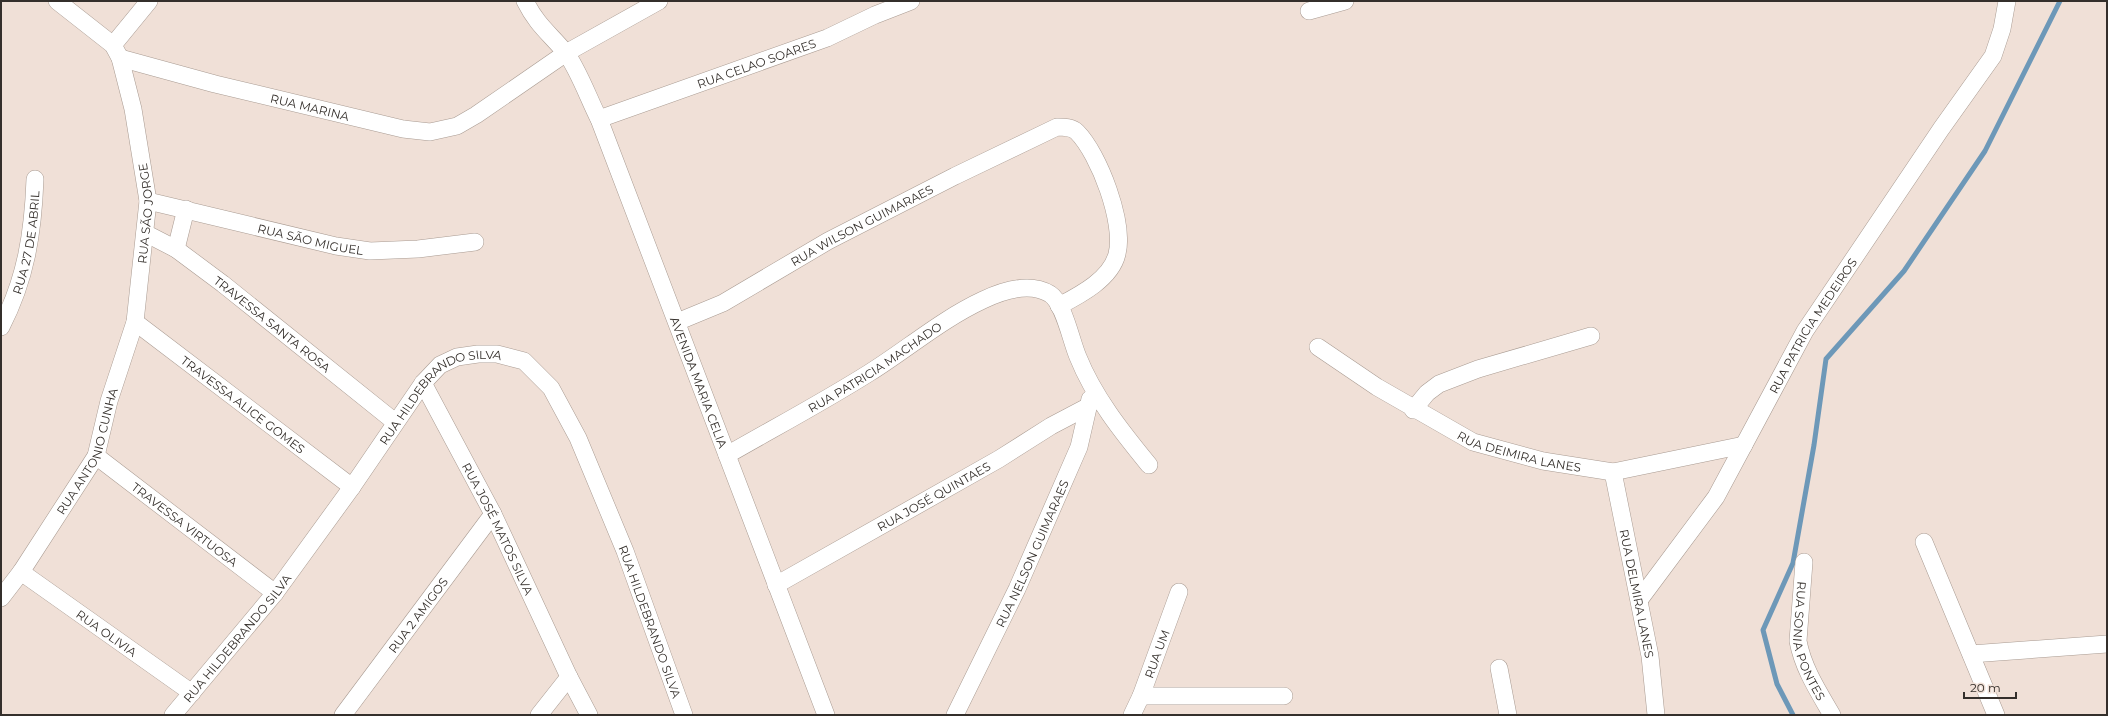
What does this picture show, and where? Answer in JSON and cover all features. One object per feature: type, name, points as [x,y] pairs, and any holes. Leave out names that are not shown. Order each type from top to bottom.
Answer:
[{"type":"street","name":"RUA MARINA","points":[[57,1],[117,52],[215,84],[403,129],[430,132],[456,126],[476,115],[566,53],[659,1]]},
{"type":"street","points":[[117,52],[149,1]]},
{"type":"street","name":"AVENIDA MARIA CELIA","points":[[525,1],[537,22],[566,53],[599,119],[826,715]]},
{"type":"street","name":"RUA CELAO SOARES","points":[[599,119],[827,38],[875,15],[911,1]]},
{"type":"street","points":[[1309,11],[1345,1]]},
{"type":"street","name":"RUA PATRICIA MEDEIROS","points":[[1640,600],[1716,497],[1805,332],[1941,130],[1993,56],[2002,29],[2007,1]]},
{"type":"street","name":"RUA SÃO JORGE","points":[[117,52],[133,110],[148,201],[135,322]]},
{"type":"street","name":"RUA WILSON GUIMARAES","points":[[677,322],[723,302],[828,241],[1048,130],[1057,127],[1072,129],[1077,132],[1088,148],[1104,178],[1115,211],[1118,234],[1117,254],[1108,270],[1087,289],[1059,306]]},
{"type":"street","name":"RUA 27 DE ABRIL","points":[[1,327],[10,310],[26,262],[33,222],[35,179]]},
{"type":"street","name":"RUA SÃO MIGUEL","points":[[148,201],[336,246],[370,251],[418,249],[475,242]]},
{"type":"street","points":[[176,249],[186,209]]},
{"type":"street","name":"TRAVESSA SANTA ROSA","points":[[145,233],[176,249],[224,284],[395,422]]},
{"type":"street","name":"RUA PATRICIA MACHADO","points":[[727,455],[868,374],[962,312],[983,300],[1005,292],[1025,288],[1050,294],[1059,306]]},
{"type":"street","points":[[1059,306],[1078,358],[1092,385],[1123,433],[1149,465]]},
{"type":"street","name":"RUA ANTONIO CUNHA","points":[[21,572],[96,456],[109,401],[135,322]]},
{"type":"street","name":"TRAVESSA ALICE GOMES","points":[[135,322],[352,486]]},
{"type":"street","points":[[1414,410],[1427,393],[1439,384],[1478,369],[1591,336]]},
{"type":"street","name":"RUA DEIMIRA LANES","points":[[1318,347],[1377,388],[1473,442],[1543,461],[1613,472],[1744,445]]},
{"type":"street","name":"RUA HILDEBRANDO SILVA","points":[[173,715],[275,593],[352,486],[423,383],[440,365],[458,357],[478,354],[497,354],[524,361],[551,388],[578,438],[625,551],[684,715]]},
{"type":"street","name":"RUA JOSÉ MATOS SILVA","points":[[423,383],[494,514],[569,677],[589,715]]},
{"type":"street","name":"RUA NELSON GUIMARAES","points":[[955,715],[1017,589],[1076,454],[1089,406],[1092,385]]},
{"type":"street","name":"RUA JOSÉ QUINTAES","points":[[776,584],[999,459],[1051,426],[1089,406]]},
{"type":"street","name":"TRAVESSA VIRTUOSA","points":[[96,456],[275,593]]},
{"type":"street","name":"RUA DELMIRA LANES","points":[[1613,472],[1640,600],[1650,656],[1656,715]]},
{"type":"street","name":"RUA 2 AMIGOS","points":[[343,715],[494,514]]},
{"type":"street","points":[[1924,542],[1947,601],[1972,654],[1996,715]]},
{"type":"street","name":"RUA SONIA PONTES","points":[[1804,562],[1798,641],[1800,653],[1816,687],[1832,715]]},
{"type":"street","points":[[1,598],[21,572]]},
{"type":"street","name":"RUA OLIVIA","points":[[21,572],[192,693]]},
{"type":"street","name":"RUA UM","points":[[1132,715],[1141,696],[1179,592]]},
{"type":"street","points":[[1972,654],[2107,644]]},
{"type":"street","points":[[1499,668],[1508,715]]},
{"type":"street","points":[[539,715],[569,677]]},
{"type":"street","points":[[1141,696],[1284,696]]},
{"type":"waterway","points":[[1793,715],[1777,684],[1763,630],[1793,563],[1814,445],[1826,359],[1904,271],[1985,151],[2060,1]]}]
